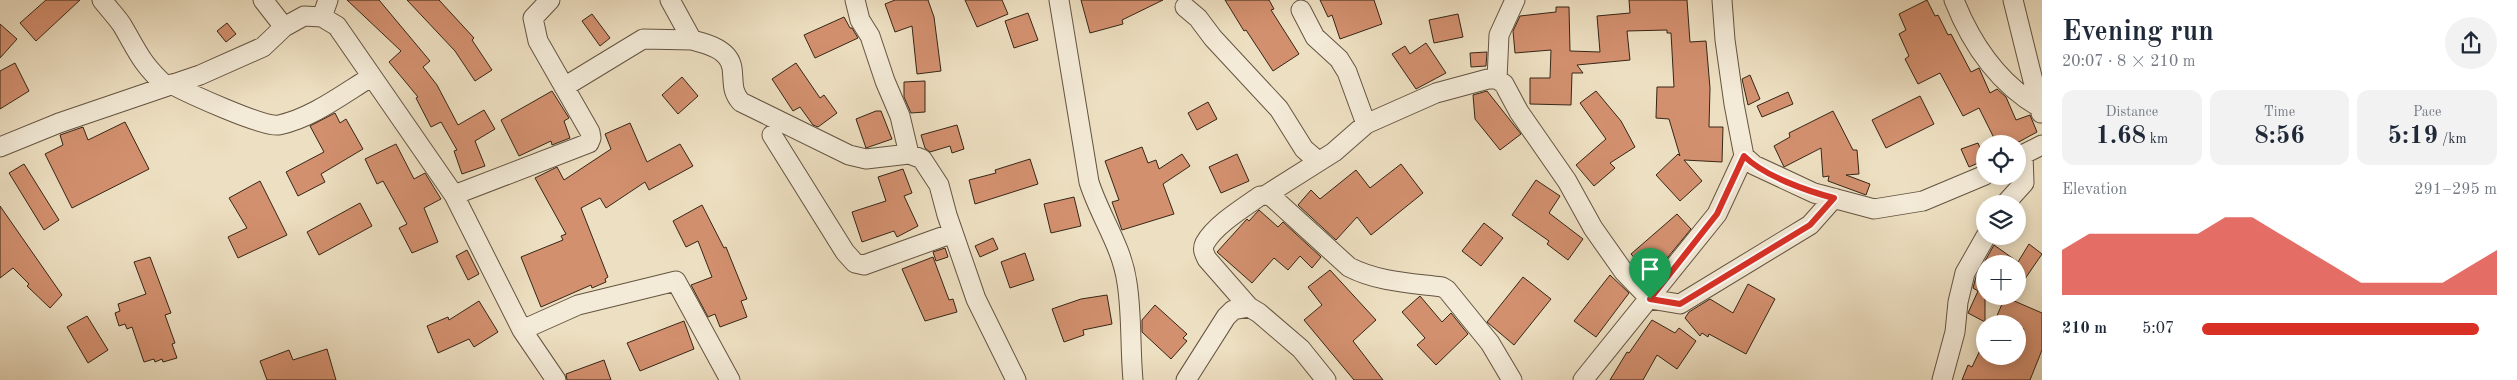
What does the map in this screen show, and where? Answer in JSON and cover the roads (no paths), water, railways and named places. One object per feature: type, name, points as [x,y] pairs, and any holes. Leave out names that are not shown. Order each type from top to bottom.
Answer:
[{"type":"street","points":[[102,0],[121,24],[143,63],[168,85],[237,113],[277,125],[309,114],[371,77]]},
{"type":"street","points":[[263,0],[284,27]]},
{"type":"street","points":[[454,195],[589,143],[591,138],[590,132],[538,41],[533,18],[550,0]]},
{"type":"street","points":[[670,0],[692,40]]},
{"type":"street","points":[[855,0],[860,20],[870,36],[885,82],[900,116],[909,154]]},
{"type":"street","points":[[1059,0],[1089,182],[1096,206],[1116,241],[1127,283],[1133,380]]},
{"type":"street","points":[[1497,79],[1499,35],[1515,0]]},
{"type":"street","points":[[1583,380],[1717,214],[1744,156],[1726,49],[1722,0]]},
{"type":"street","points":[[1954,0],[1974,43],[2018,95],[2040,112]]},
{"type":"street","points":[[2013,0],[2040,112]]},
{"type":"street","points":[[1184,7],[1198,18],[1213,38],[1279,109],[1304,149],[1318,162]]},
{"type":"street","points":[[0,147],[59,123],[200,75],[263,47],[284,27],[304,16],[325,8],[454,195],[522,330],[556,380]]},
{"type":"street","points":[[1302,10],[1315,37],[1339,58],[1347,72],[1366,124]]},
{"type":"street","points":[[564,88],[630,45],[643,39],[692,40],[714,46],[724,55],[732,66],[732,82],[735,95],[741,102],[763,114],[849,155],[866,159],[909,154],[922,159],[939,185],[976,299],[1016,380]]},
{"type":"street","points":[[1326,380],[1301,349],[1259,313],[1249,307],[1207,259],[1203,250],[1205,243],[1229,218],[1260,196],[1266,195],[1334,152],[1366,124],[1436,93],[1488,79],[1497,79],[1504,84],[1519,112],[1567,181],[1603,242],[1624,272],[1650,299],[1680,304],[1810,225],[1834,198]]},
{"type":"street","points":[[772,135],[845,252],[855,263],[864,265],[954,233]]},
{"type":"street","points":[[2026,153],[2042,145]]},
{"type":"street","points":[[1744,156],[1754,165],[1814,193],[1874,210],[1923,201],[1976,179]]},
{"type":"street","points":[[2014,195],[2022,185]]},
{"type":"street","points":[[1266,195],[1272,198],[1349,266],[1362,274],[1388,280],[1442,287],[1447,290],[1490,343],[1512,380]]},
{"type":"street","points":[[1942,380],[1955,332],[1958,302],[1965,273],[1981,245]]},
{"type":"street","points":[[522,330],[578,305],[676,281],[730,380]]},
{"type":"street","points":[[1186,380],[1226,317],[1233,310],[1249,307]]}]
